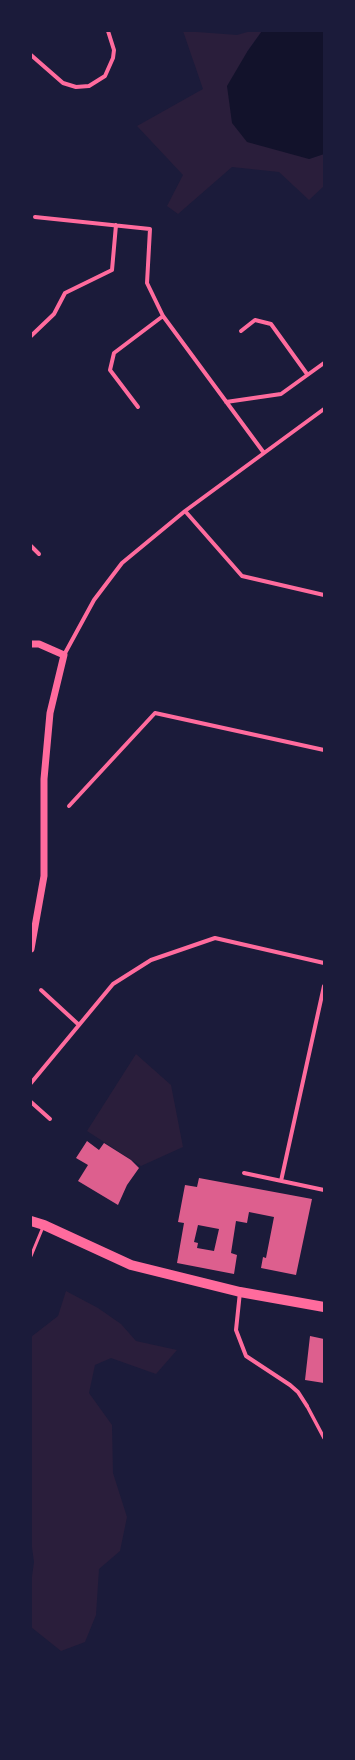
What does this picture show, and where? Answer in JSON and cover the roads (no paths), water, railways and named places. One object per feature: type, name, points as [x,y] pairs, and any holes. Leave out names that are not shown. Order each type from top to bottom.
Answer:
[{"type":"main road","points":[[31,1215],[44,1225]]},
{"type":"main road","points":[[31,1221],[44,1225],[131,1265],[240,1292],[324,1307]]},
{"type":"street","points":[[31,56],[63,83],[76,88],[89,86],[105,76],[113,58],[114,50],[108,31]]},
{"type":"street","points":[[35,217],[150,230],[147,283],[163,316],[264,453]]},
{"type":"street","points":[[31,336],[54,314],[66,293],[112,270],[116,225]]},
{"type":"street","points":[[138,407],[110,370],[114,353],[163,316]]},
{"type":"street","points":[[241,331],[255,320],[271,324],[307,374]]},
{"type":"street","points":[[226,402],[281,394],[324,363]]},
{"type":"street","points":[[31,945],[44,876],[44,779],[50,713],[64,655],[94,600],[122,563],[185,511],[324,409]]},
{"type":"street","points":[[185,511],[242,576],[324,595]]},
{"type":"street","points":[[31,546],[39,554]]},
{"type":"street","points":[[31,644],[39,644],[64,655]]},
{"type":"street","points":[[69,806],[155,713],[324,750]]},
{"type":"street","points":[[31,1083],[113,984],[151,960],[215,938],[324,963]]},
{"type":"street","points":[[281,1181],[324,986]]},
{"type":"street","points":[[41,990],[79,1024]]},
{"type":"street","points":[[31,1102],[50,1119]]},
{"type":"street","points":[[244,1174],[324,1190]]},
{"type":"street","points":[[240,1292],[236,1330],[246,1356],[290,1385],[298,1392],[324,1438]]},
{"type":"lane","points":[[31,1256],[44,1225]]}]
